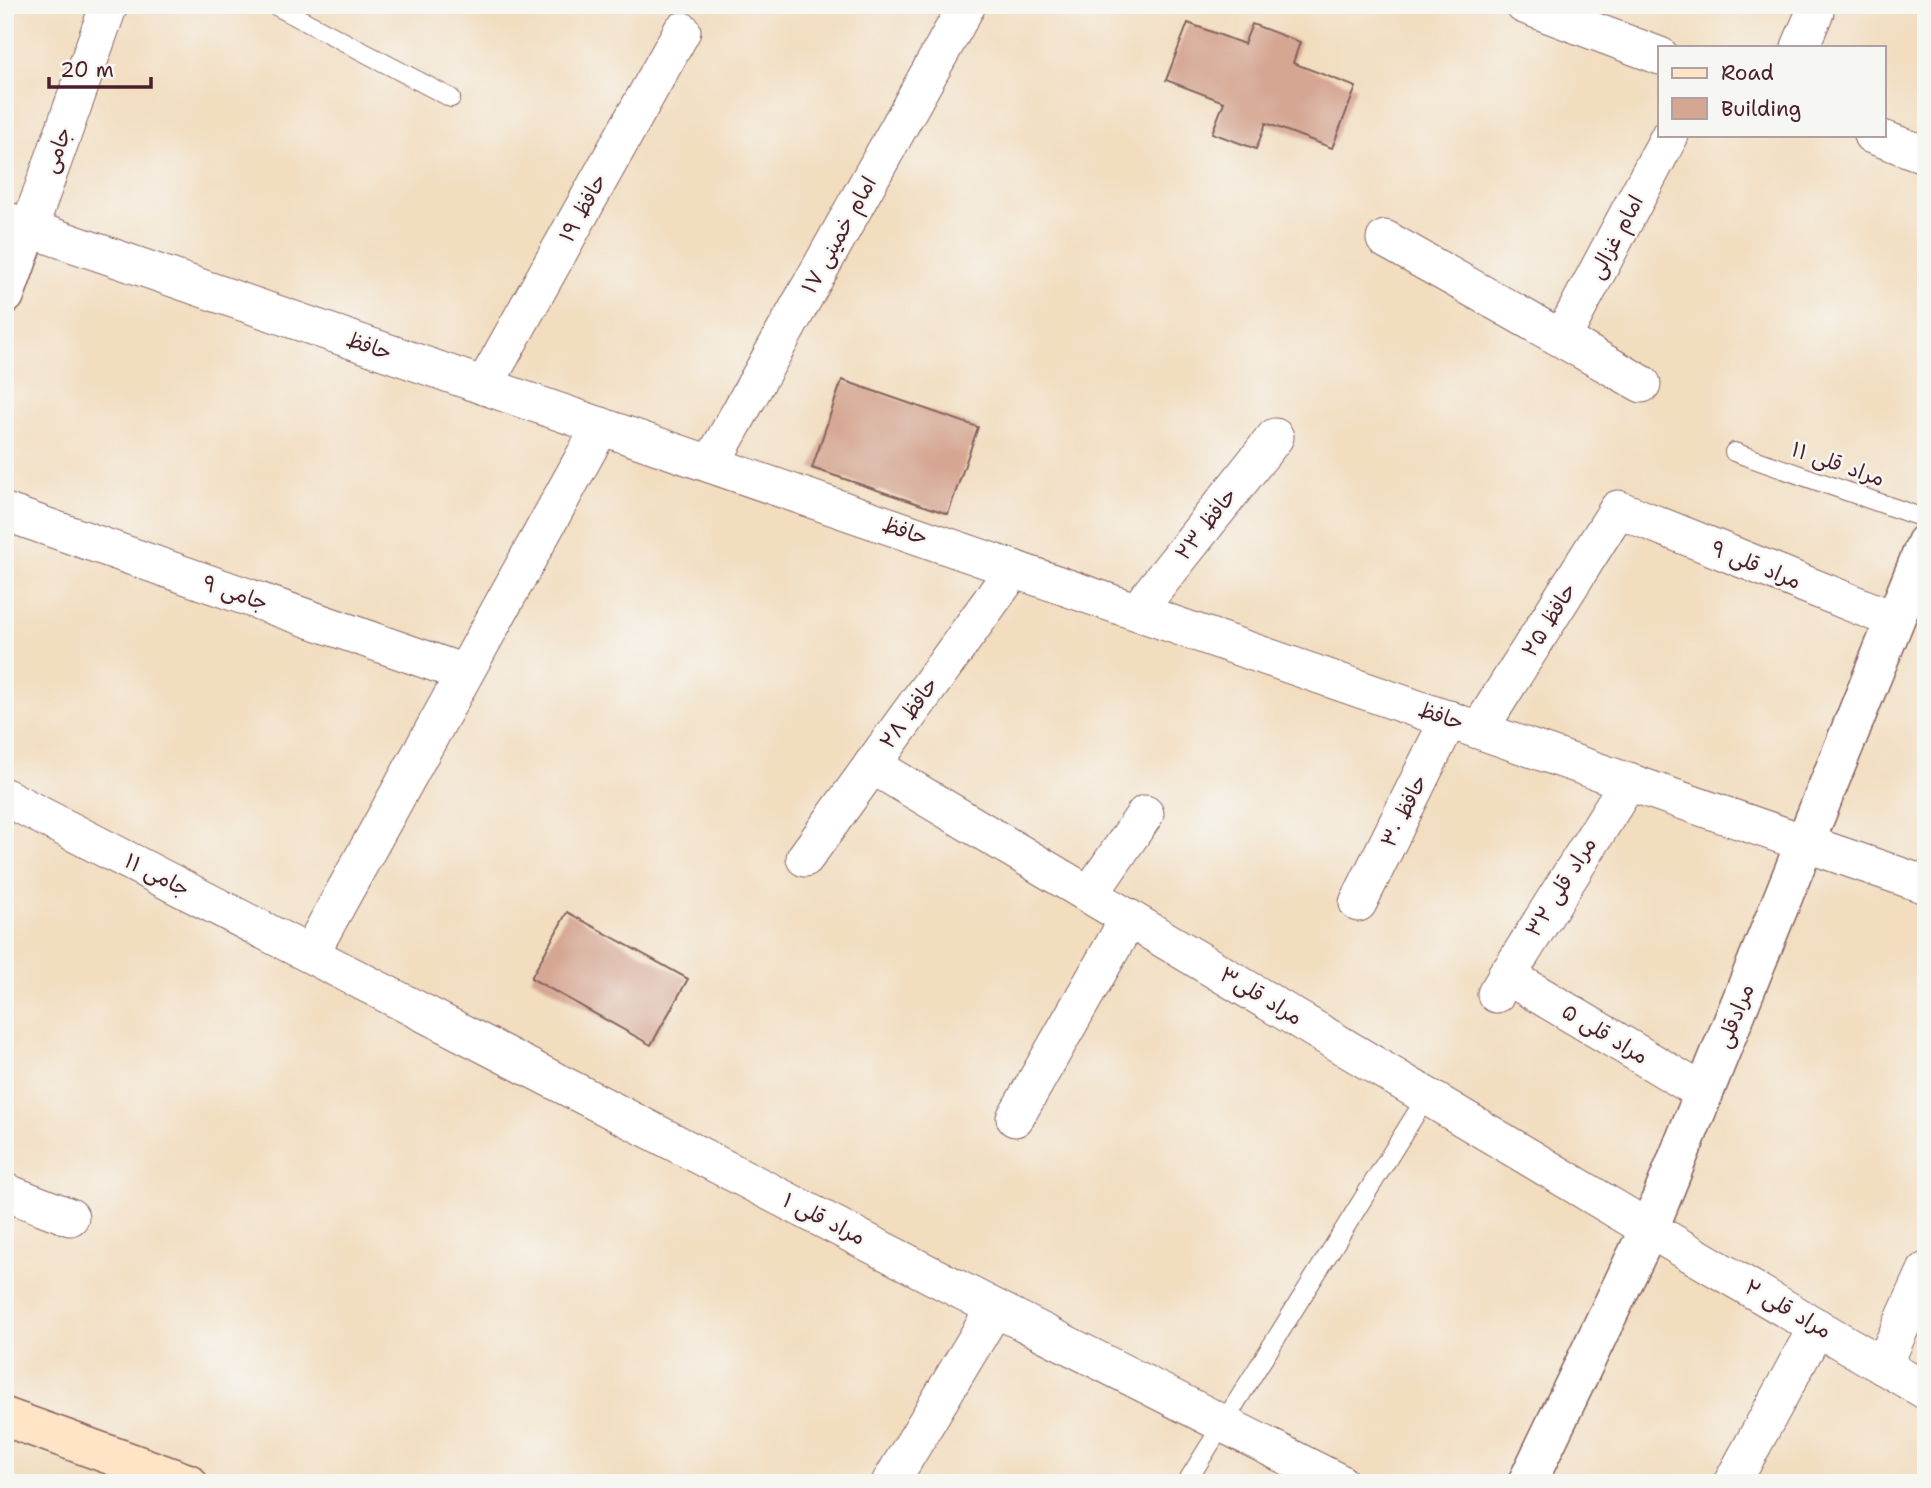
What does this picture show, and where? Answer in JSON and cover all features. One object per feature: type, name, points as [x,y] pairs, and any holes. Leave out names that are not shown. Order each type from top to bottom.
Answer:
[{"type":"main road","points":[[5,1417],[164,1479]]},
{"type":"street","name":"جامی","points":[[5,295],[17,224],[109,5]]},
{"type":"street","name":"امام خمینی ۱۷","points":[[711,464],[967,5]]},
{"type":"street","points":[[1524,5],[1658,55]]},
{"type":"street","points":[[1800,46],[1815,12]]},
{"type":"street","name":"حافظ ۱۹","points":[[484,386],[682,31]]},
{"type":"street","name":"امام غزالی","points":[[1562,338],[1669,136]]},
{"type":"street","points":[[1875,136],[1926,155]]},
{"type":"street","name":"حافظ","points":[[17,224],[1926,885]]},
{"type":"street","points":[[1385,239],[1642,384]]},
{"type":"street","points":[[310,954],[601,426]]},
{"type":"street","name":"حافظ ۲۳","points":[[1137,611],[1275,437]]},
{"type":"street","name":"مراد قلی ۹","points":[[1618,509],[1894,620]]},
{"type":"street","name":"حافظ ۲۵","points":[[1464,724],[1618,509]]},
{"type":"street","name":"جامی ۹","points":[[5,512],[464,673]]},
{"type":"street","name":"مرادقلی","points":[[1527,1483],[1649,1229],[1894,620],[1922,562]]},
{"type":"street","name":"حافظ ۲۸","points":[[805,858],[1014,569]]},
{"type":"street","name":"حافظ ۳۰","points":[[1358,903],[1464,724]]},
{"type":"street","name":"مراد قلی۳","points":[[872,765],[1649,1229]]},
{"type":"street","name":"مراد قلی ۳۲","points":[[1501,985],[1629,781]]},
{"type":"street","name":"جامی ۱۱","points":[[5,797],[310,954]]},
{"type":"street","points":[[1090,894],[1145,814]]},
{"type":"street","points":[[1015,1118],[1129,918]]},
{"type":"street","name":"مراد قلی ۱","points":[[310,954],[1340,1483]]},
{"type":"street","name":"مراد قلی ۵","points":[[1501,985],[1704,1093]]},
{"type":"street","points":[[5,1192],[70,1217]]},
{"type":"street","name":"مراد قلی ۲","points":[[1649,1229],[1926,1391]]},
{"type":"street","points":[[1883,1366],[1926,1271]]},
{"type":"street","points":[[890,1483],[995,1308]]},
{"type":"street","points":[[1732,1483],[1817,1326]]},
{"type":"lane","points":[[274,5],[451,98]]},
{"type":"lane","name":"مراد قلی ۱۱","points":[[1734,452],[1926,519]]},
{"type":"lane","points":[[1186,1483],[1427,1096]]},
{"type":"building","points":[[1188,23],[1244,44],[1252,24],[1300,42],[1293,63],[1356,87],[1332,148],[1266,123],[1256,149],[1212,133],[1224,102],[1166,80]]},
{"type":"building","points":[[842,380],[978,427],[948,514],[812,468]]},
{"type":"building","points":[[567,912],[688,979],[651,1045],[531,978]]}]
